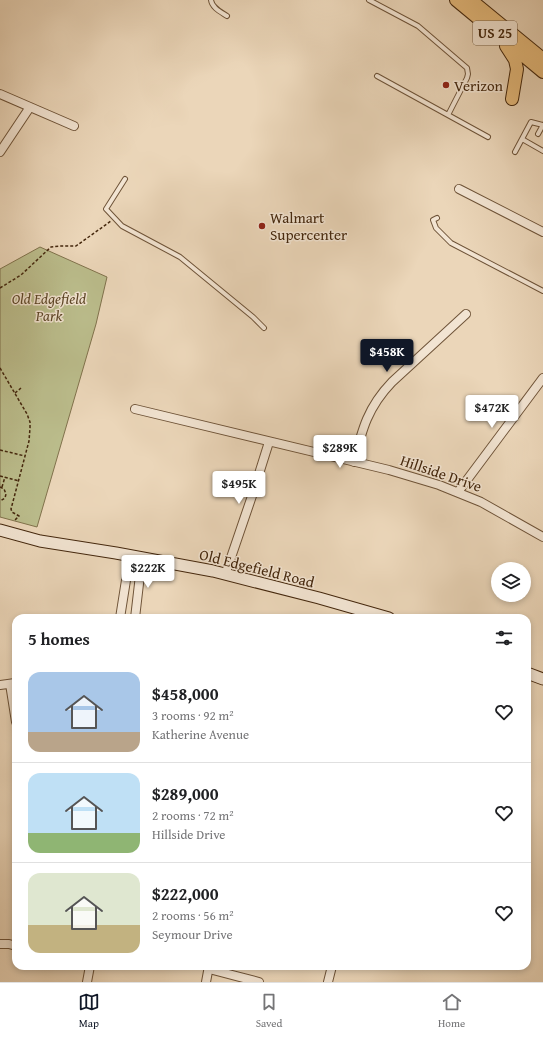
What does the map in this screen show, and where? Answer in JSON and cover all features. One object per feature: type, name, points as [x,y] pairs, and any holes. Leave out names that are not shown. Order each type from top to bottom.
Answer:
[{"type":"main road","name":"US 25","points":[[456,0],[500,36],[541,62]]},
{"type":"main road","name":"US 25","points":[[471,0],[541,62]]},
{"type":"main road","points":[[500,36],[515,60],[517,69],[512,99]]},
{"type":"street","points":[[0,94],[74,126]]},
{"type":"street","points":[[0,152],[30,107]]},
{"type":"street","points":[[459,189],[543,232]]},
{"type":"street","points":[[354,462],[364,424],[372,408],[384,390],[466,314]]},
{"type":"street","points":[[458,492],[543,378]]},
{"type":"street","name":"Hillside Drive","points":[[136,409],[389,470],[440,485],[492,508],[543,537]]},
{"type":"street","points":[[225,574],[270,442]]},
{"type":"street","name":"Old Edgefield Road","points":[[0,530],[40,541],[130,555],[225,574],[375,614]]},
{"type":"street","points":[[121,614],[130,555]]},
{"type":"street","points":[[135,614],[142,558]]},
{"type":"street","points":[[531,674],[543,679]]},
{"type":"street","points":[[0,685],[12,683]]},
{"type":"street","points":[[0,944],[12,945]]},
{"type":"street","points":[[87,982],[89,970]]},
{"type":"street","points":[[206,982],[209,970]]},
{"type":"street","points":[[216,970],[260,982]]},
{"type":"street","points":[[328,982],[331,970]]},
{"type":"lane","points":[[211,0],[212,4],[218,11],[227,16]]},
{"type":"lane","points":[[369,0],[418,26],[467,68],[467,78],[448,115]]},
{"type":"lane","points":[[377,76],[488,137]]},
{"type":"lane","points":[[515,152],[531,122],[543,125],[538,134]]},
{"type":"lane","points":[[522,139],[543,149]]},
{"type":"lane","points":[[125,179],[106,209],[122,226],[180,257],[253,317],[264,328]]},
{"type":"lane","points":[[436,218],[433,220],[436,228],[451,242],[543,290]]},
{"type":"path","points":[[0,288],[21,275],[51,247],[76,246],[115,218]]},
{"type":"path","points":[[0,368],[27,414],[30,422],[30,438],[11,511],[18,516],[14,522]]},
{"type":"path","points":[[15,393],[21,388]]},
{"type":"path","points":[[0,450],[25,456]]},
{"type":"path","points":[[0,476],[19,481]]},
{"type":"path","points":[[0,501],[4,500],[6,496],[5,490],[1,487],[5,477]]},
{"type":"green space","name":"Old Edgefield Park","points":[[40,247],[107,277],[96,324],[37,527],[0,517],[0,269]]},
{"type":"place","name":"Verizon","points":[[446,85]]},
{"type":"place","name":"Walmart Supercenter","points":[[262,226]]}]
